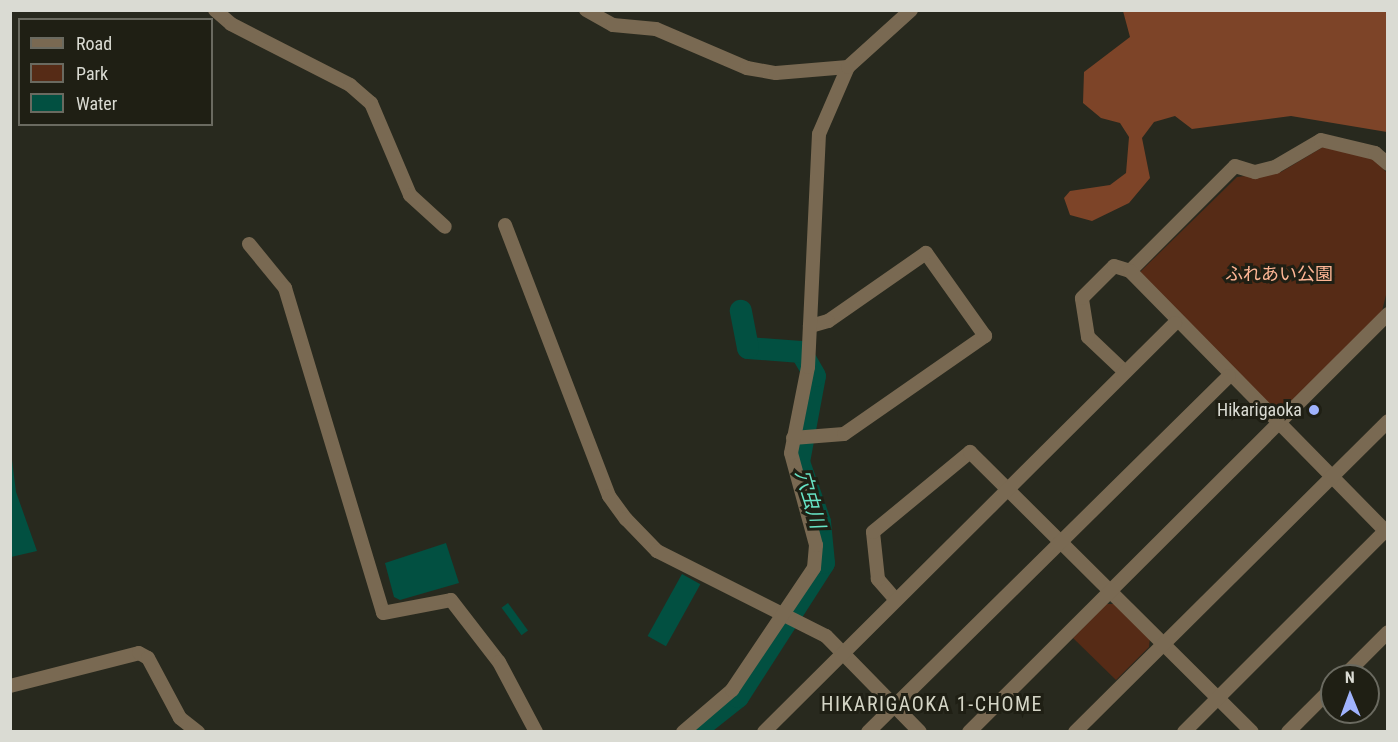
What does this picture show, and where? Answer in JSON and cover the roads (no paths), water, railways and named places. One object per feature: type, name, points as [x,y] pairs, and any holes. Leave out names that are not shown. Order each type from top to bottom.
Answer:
[{"type":"street","points":[[215,10],[231,24],[350,85],[371,103],[410,195],[446,227]]},
{"type":"street","points":[[586,10],[613,25],[656,29],[747,68],[786,73],[848,67]]},
{"type":"street","points":[[683,732],[732,690],[783,614],[817,556],[796,482],[793,438],[810,326],[819,134],[848,67],[911,10]]},
{"type":"street","points":[[1130,271],[1235,166],[1255,172],[1275,167],[1321,140],[1375,153],[1388,164]]},
{"type":"street","points":[[505,225],[609,496],[657,551],[826,636],[920,732]]},
{"type":"street","points":[[249,244],[285,288],[383,613],[451,600],[499,662],[536,732]]},
{"type":"street","points":[[793,438],[828,440],[844,434],[985,336],[926,253],[828,321],[810,326]]},
{"type":"street","points":[[1125,372],[1088,337],[1082,298],[1114,266],[1130,271],[1175,322],[1386,531],[1184,732]]},
{"type":"street","points":[[969,732],[1388,314]]},
{"type":"street","points":[[764,732],[1175,322]]},
{"type":"street","points":[[868,732],[1229,376]]},
{"type":"street","points":[[1075,732],[1162,643],[1332,479],[1388,421]]},
{"type":"street","points":[[896,600],[878,579],[873,532],[970,452],[1252,732]]},
{"type":"street","points":[[1356,664],[1388,632]]},
{"type":"street","points":[[10,686],[139,653],[148,658],[180,718],[198,732]]},
{"type":"street","points":[[1288,732],[1320,700]]},
{"type":"water","points":[[11,452],[16,492],[37,551],[11,557]]},
{"type":"water","points":[[446,543],[459,583],[400,600],[394,597],[385,563]]},
{"type":"water","points":[[682,574],[700,584],[666,646],[648,636]]},
{"type":"water","points":[[508,603],[528,631],[522,635],[502,608]]},
{"type":"waterway","name":"穴虫川","points":[[694,732],[738,697],[824,563],[820,522],[799,462],[815,376],[801,352],[748,348],[741,311]]},
{"type":"place","name":"Hikarigaoka","points":[[1314,410]]},
{"type":"district","name":"HIKARIGAOKA 1-CHOME","points":[[932,704]]},
{"type":"park label","name":"ふれあい公園","points":[[1279,274]]}]
